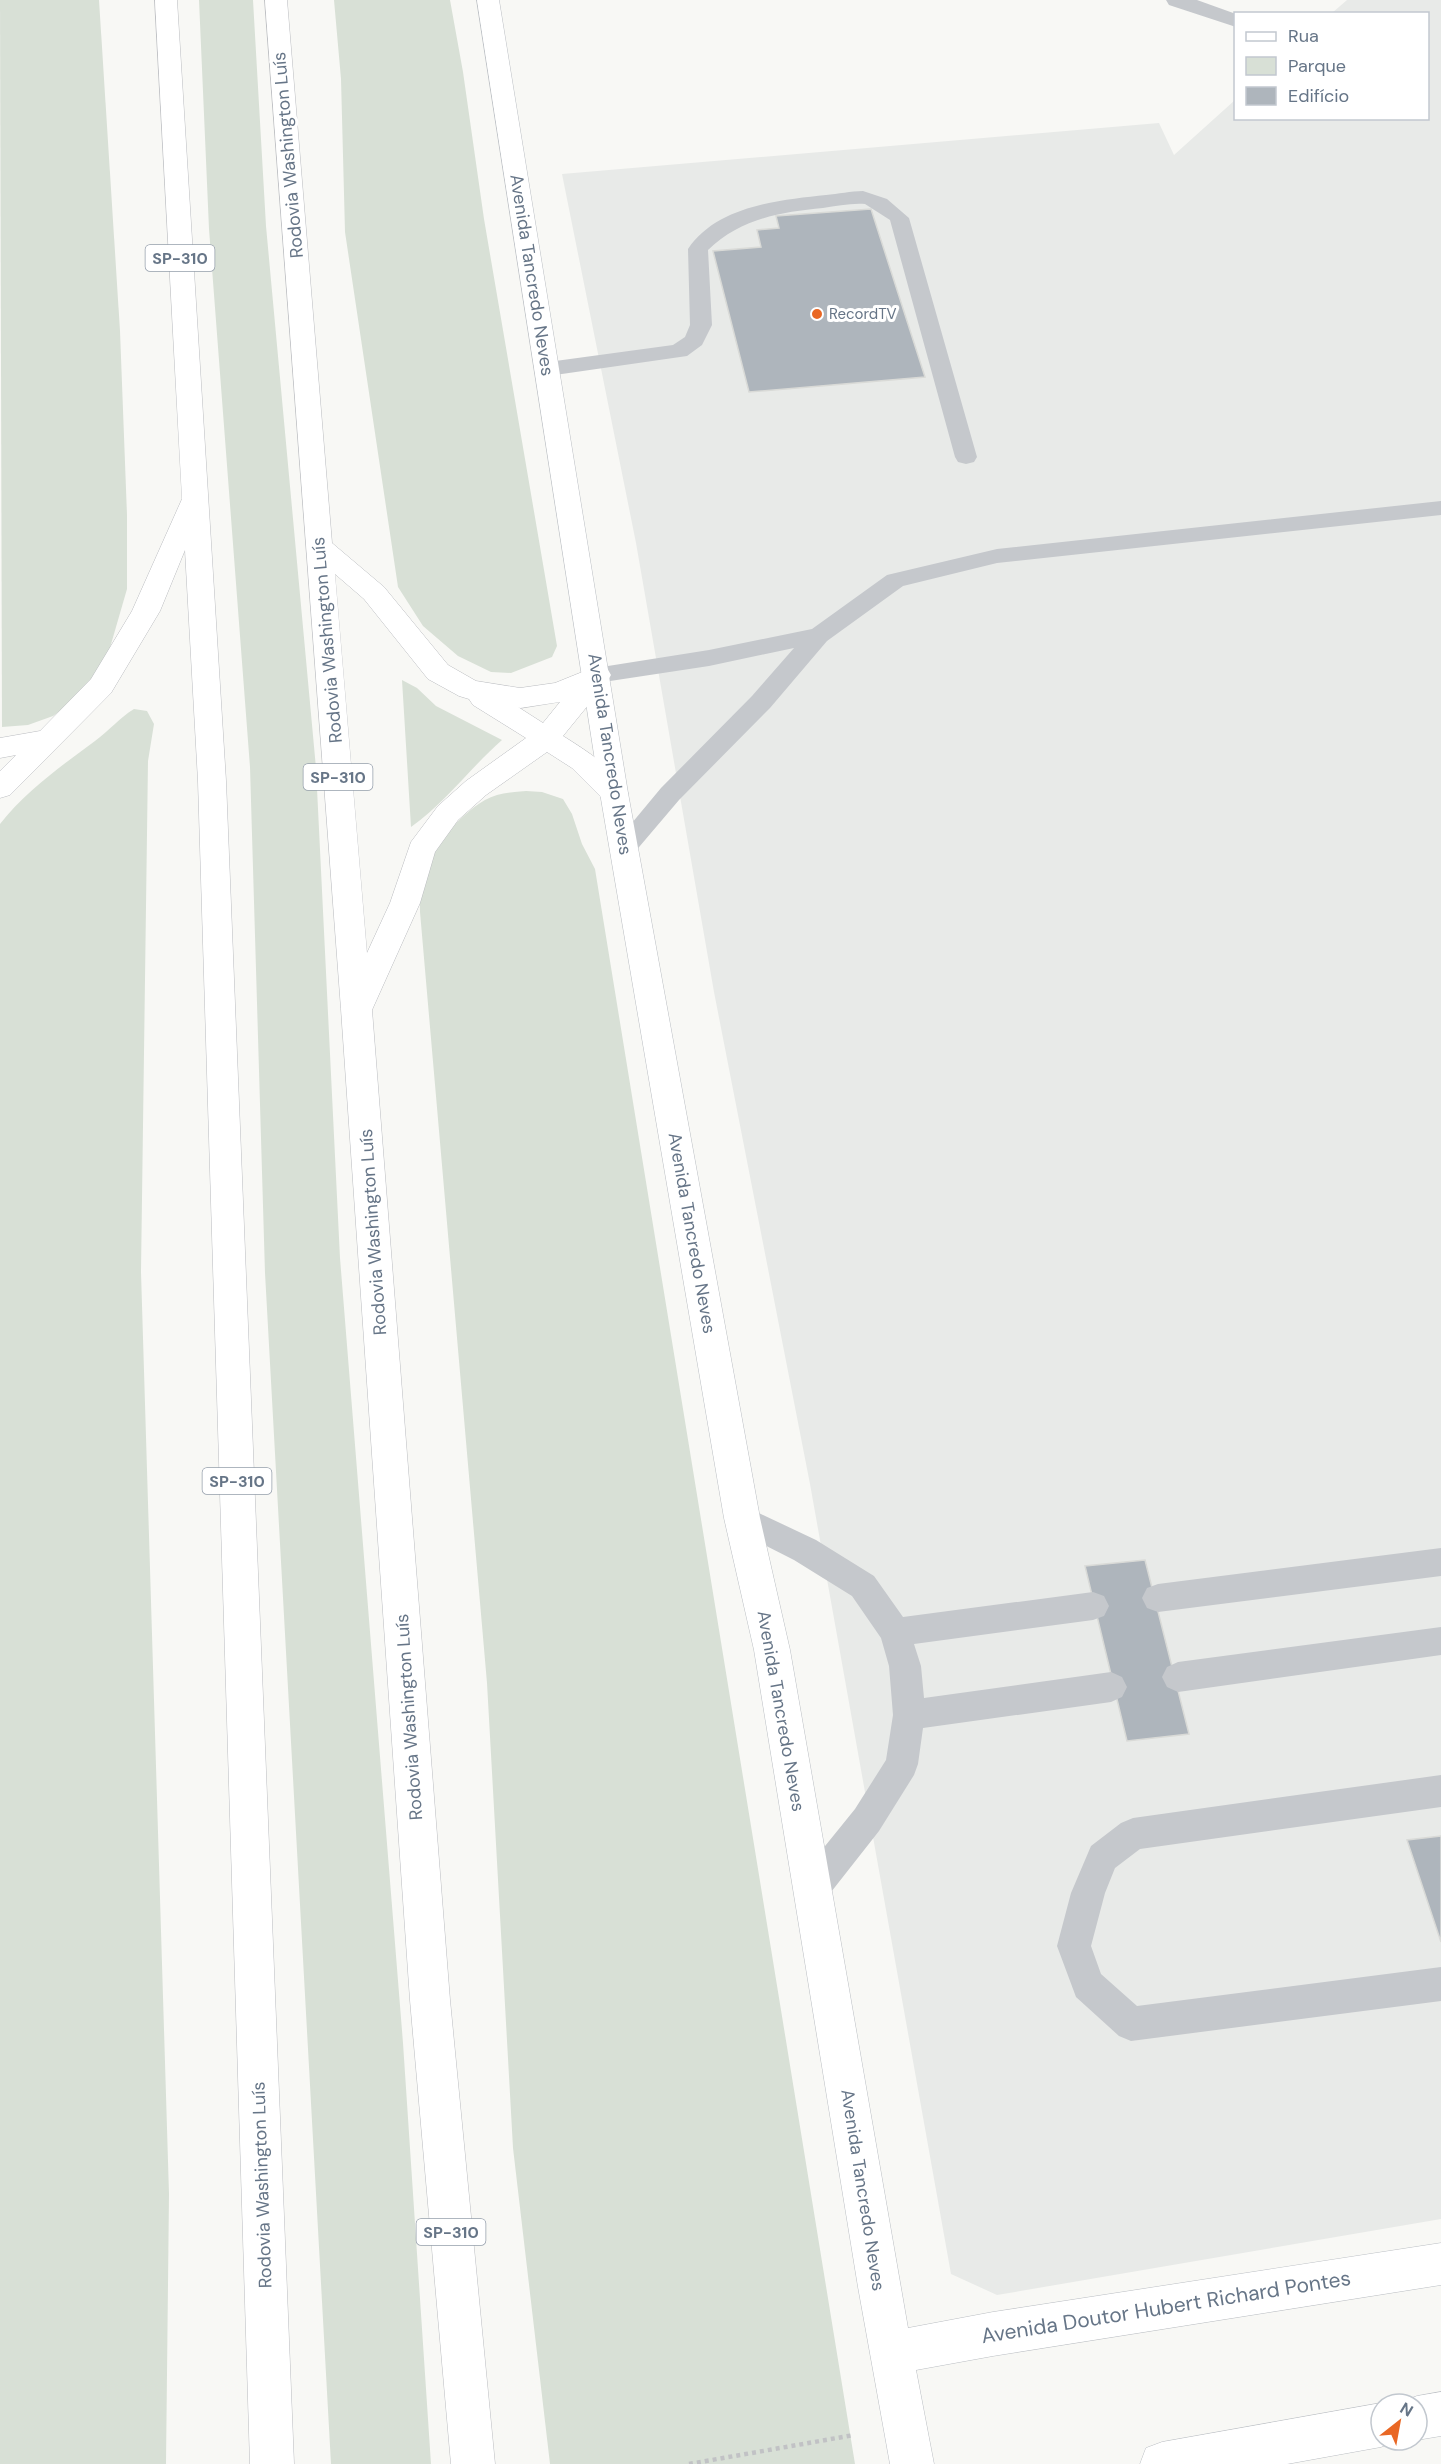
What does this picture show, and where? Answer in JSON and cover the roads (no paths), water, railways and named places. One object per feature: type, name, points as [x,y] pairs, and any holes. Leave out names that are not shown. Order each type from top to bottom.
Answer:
[{"type":"main road","name":"Rodovia Washington Luís","points":[[166,0],[212,781],[272,2464]]},
{"type":"main road","name":"Rodovia Washington Luís","points":[[276,0],[356,1009],[430,2000],[473,2464]]},
{"type":"main road","name":"Avenida Tancredo Neves","points":[[488,0],[614,793],[742,1518],[772,1650],[891,2353],[909,2445]]},
{"type":"main road","points":[[0,788],[101,686],[146,611],[194,498]]},
{"type":"main road","points":[[320,546],[374,593],[438,672],[469,689],[582,761],[614,793]]},
{"type":"main road","points":[[469,689],[520,698],[560,692],[597,675]]},
{"type":"main road","points":[[356,1009],[405,903],[421,849],[448,813],[476,788],[546,738],[597,675]]},
{"type":"main road","points":[[0,748],[48,739]]},
{"type":"main road","name":"Avenida Doutor Hubert Richard Pontes","points":[[891,2353],[993,2334],[1441,2264]]},
{"type":"main road","points":[[1162,2464],[1369,2427]]},
{"type":"street","points":[[1178,0],[1234,20]]},
{"type":"lane","points":[[548,369],[679,351],[694,340],[701,325],[698,249],[709,236],[730,223],[764,210],[867,198],[884,206],[899,218],[966,457]]},
{"type":"lane","points":[[625,847],[670,794],[761,702],[819,635],[895,580],[997,556],[1441,508]]},
{"type":"lane","points":[[597,675],[709,658],[819,635]]},
{"type":"lane","points":[[742,1518],[805,1550],[863,1586],[895,1632],[905,1666],[909,1714],[902,1764],[867,1820],[812,1889]]},
{"type":"lane","points":[[1158,1598],[1441,1562]]},
{"type":"lane","points":[[895,1632],[1093,1606]]},
{"type":"lane","points":[[1178,1677],[1441,1641]]},
{"type":"lane","points":[[909,1714],[1111,1687]]},
{"type":"lane","points":[[1441,1791],[1133,1834],[1103,1857],[1088,1893],[1074,1946],[1088,1985],[1131,2024],[1441,1984]]},
{"type":"place","name":"RecordTV","points":[[817,314]]}]
